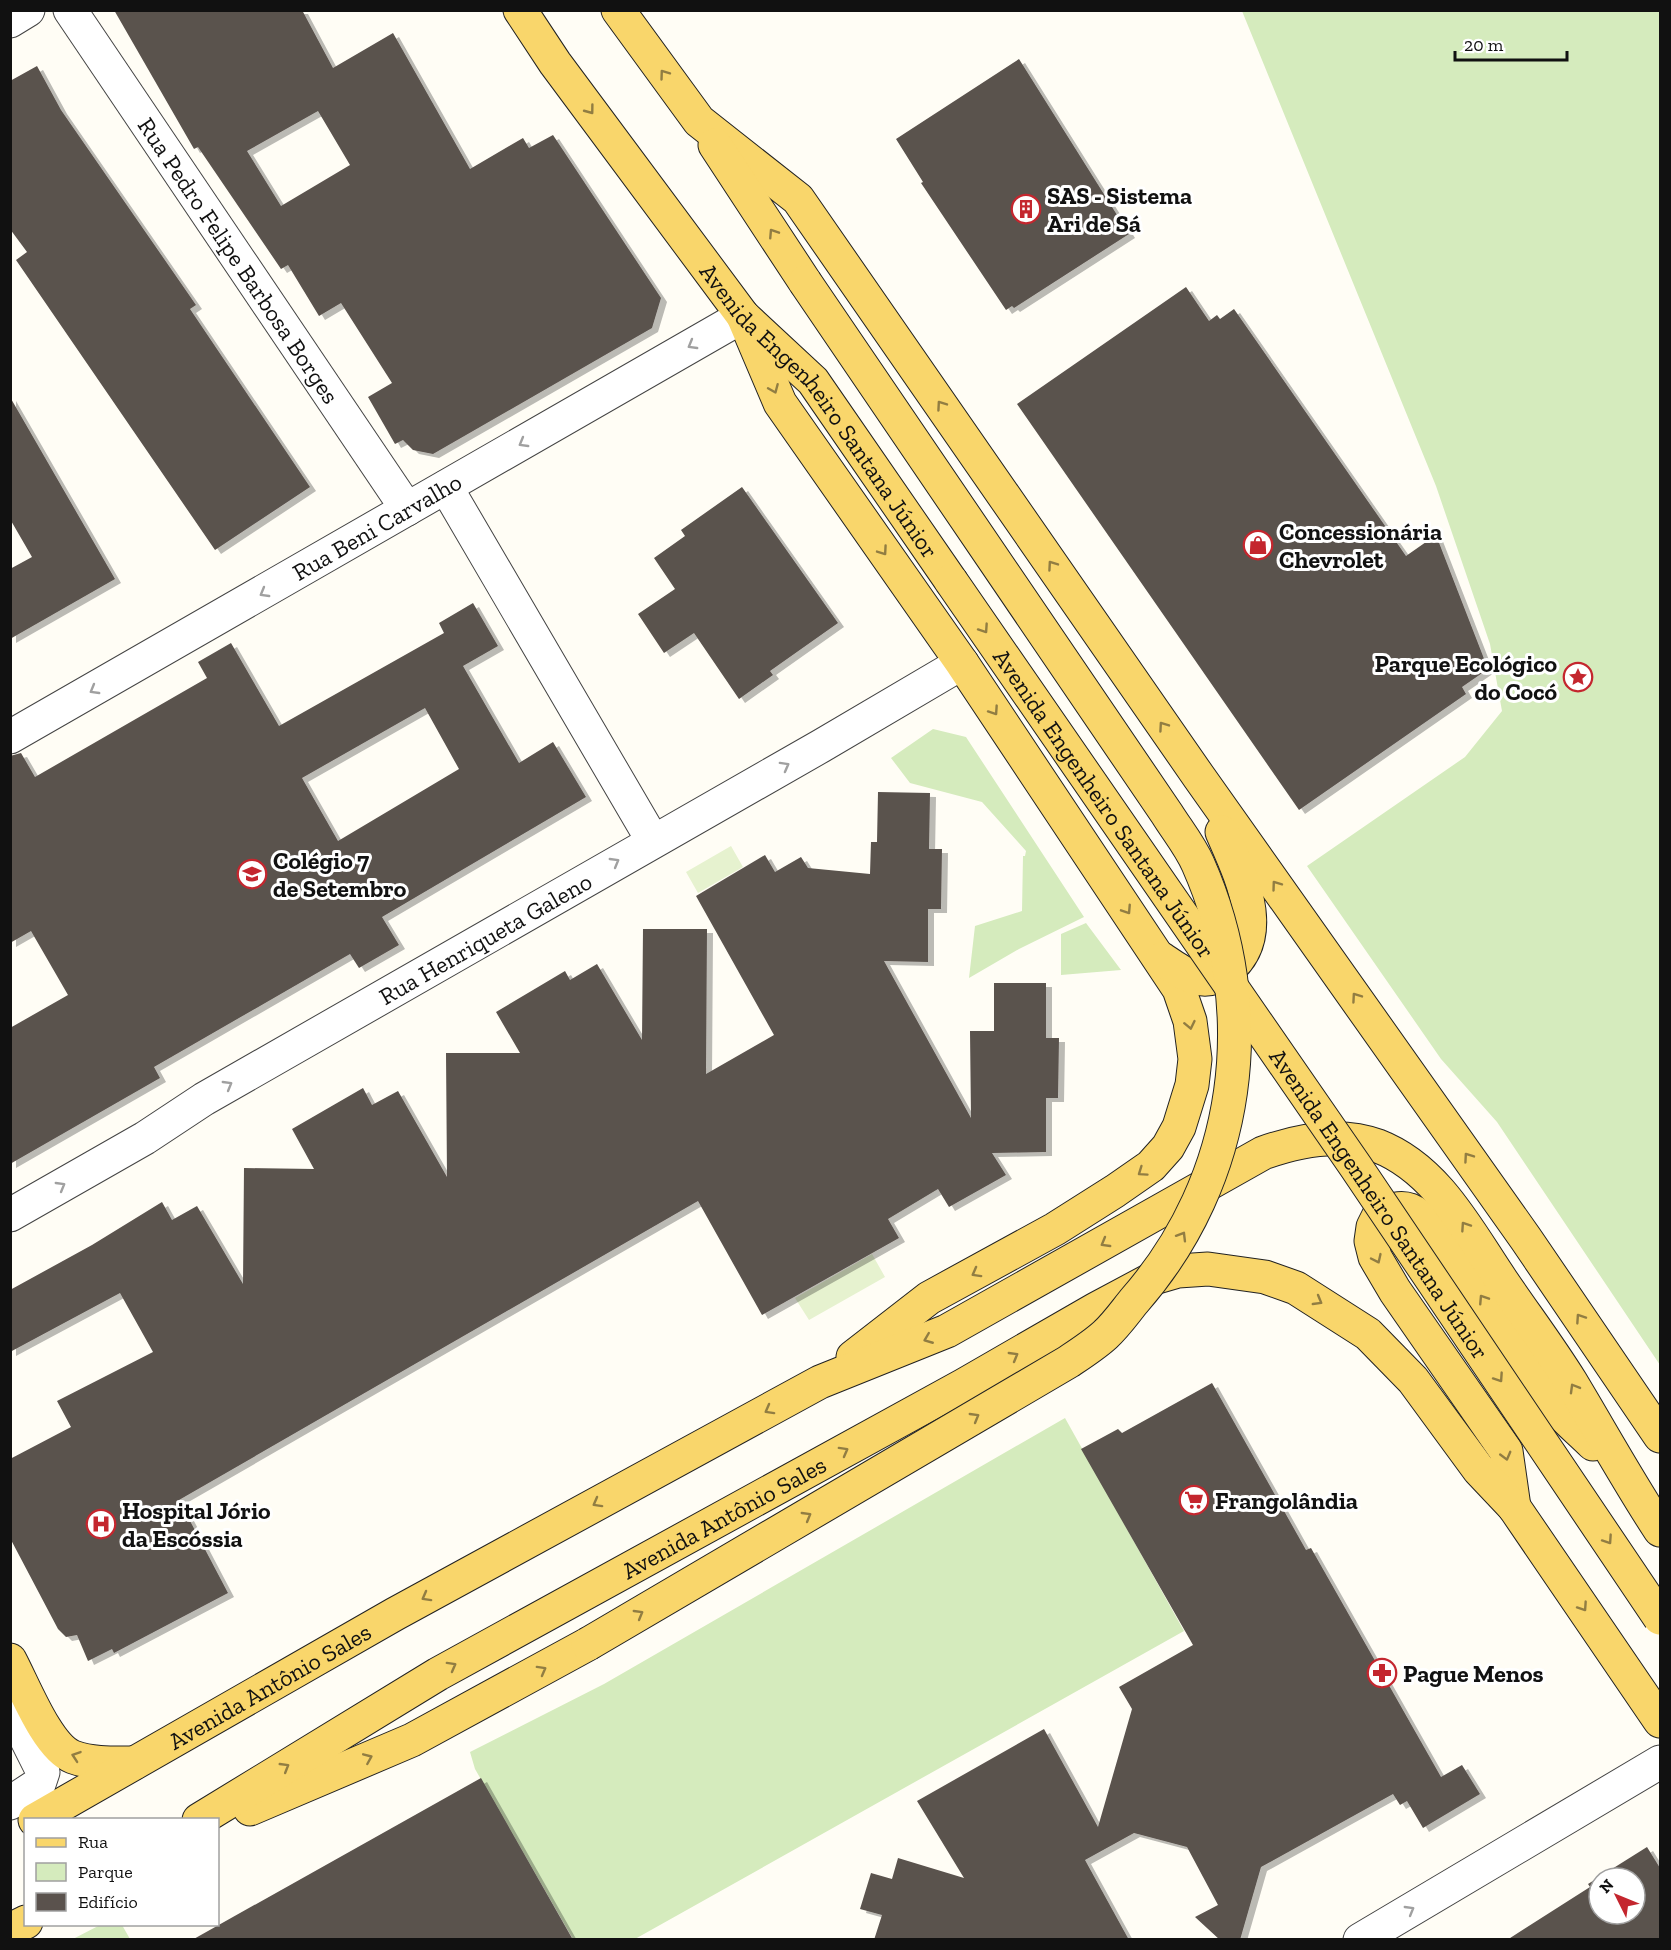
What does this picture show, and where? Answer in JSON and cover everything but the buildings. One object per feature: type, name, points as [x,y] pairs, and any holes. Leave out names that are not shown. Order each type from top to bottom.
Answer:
[{"type":"main road","name":"Avenida Engenheiro Santana Júnior","points":[[520,10],[555,63],[743,316],[813,381],[1363,1177],[1660,1618]]},
{"type":"main road","points":[[219,1822],[412,1740],[588,1644],[1068,1362],[1105,1335],[1168,1259],[1189,1224],[1214,1162],[1230,1103],[1235,1007],[1225,944],[1197,862],[1167,814],[805,282],[699,121],[618,10]]},
{"type":"main road","points":[[699,121],[798,200],[1199,777],[1526,1239],[1660,1436]]},
{"type":"main road","points":[[743,316],[780,403],[962,663],[1179,989],[1190,1021],[1195,1059],[1192,1085],[1179,1127],[1168,1147],[1151,1166],[1095,1203],[929,1298],[820,1382]]},
{"type":"main road","points":[[1156,955],[1182,973],[1197,979],[1208,980],[1219,977],[1239,962],[1248,940],[1250,913],[1246,890],[1199,777]]},
{"type":"main road","points":[[820,1382],[947,1331],[1263,1153],[1304,1140],[1355,1141],[1378,1146],[1402,1158],[1442,1193],[1571,1382],[1623,1475],[1660,1530]]},
{"type":"main road","points":[[1623,1475],[1550,1400],[1451,1249],[1425,1221],[1410,1210],[1397,1208],[1379,1215],[1373,1227],[1371,1241],[1375,1257],[1395,1291],[1506,1451],[1514,1507],[1660,1721]]},
{"type":"main road","name":"Avenida Antônio Sales","points":[[203,1818],[438,1674],[1154,1278],[1178,1271],[1208,1269],[1265,1277],[1296,1288],[1368,1334],[1413,1380],[1479,1470],[1514,1507]]},
{"type":"main road","name":"Avenida Antônio Sales","points":[[38,1818],[395,1614],[820,1382]]},
{"type":"main road","points":[[10,1660],[59,1748],[74,1757],[92,1761],[134,1763]]},
{"type":"main road","points":[[10,1833],[24,1826]]},
{"type":"main road","points":[[10,1930],[24,1923]]},
{"type":"street","points":[[10,21],[28,10]]},
{"type":"street","name":"Rua Pedro Felipe Barbosa Borges","points":[[70,10],[408,509]]},
{"type":"street","name":"Rua Beni Carvalho","points":[[10,737],[743,316]]},
{"type":"street","points":[[446,487],[653,841]]},
{"type":"street","name":"Rua Henriqueta Galeno","points":[[10,1215],[145,1138],[204,1099],[821,747],[962,663]]},
{"type":"street","points":[[10,1706],[43,1772],[39,1784],[10,1803]]},
{"type":"street","points":[[1360,1940],[1660,1762]]},
{"type":"green space","name":"Parque Ecológico do Cocó","points":[[1242,11],[1660,11],[1660,1365],[1497,1122],[1441,1059],[1307,866],[1465,757],[1502,711],[1490,644],[1436,486]]},
{"type":"green space","points":[[933,729],[966,737],[1084,917],[1019,949],[969,978],[975,926],[1022,911],[1023,856],[1026,851],[982,802],[910,783],[891,758]]},
{"type":"green space","points":[[731,846],[743,867],[698,893],[686,872]]},
{"type":"green space","points":[[1086,923],[1121,970],[1061,975],[1061,934]]},
{"type":"green space","points":[[872,1254],[885,1277],[809,1320],[795,1298]]},
{"type":"green space","points":[[1065,1418],[1184,1631],[635,1939],[573,1939],[475,1769],[470,1752],[604,1684]]},
{"type":"green space","points":[[98,1926],[123,1926],[130,1939],[73,1939]]},
{"type":"place","name":"SAS - Sistema Ari de Sá","points":[[1026,209]]},
{"type":"place","name":"Concessionária Chevrolet","points":[[1258,545]]},
{"type":"place","name":"Parque Ecológico do Cocó","points":[[1578,677]]},
{"type":"place","name":"Colégio 7 de Setembro","points":[[252,874]]},
{"type":"place","name":"Frangolândia","points":[[1194,1500]]},
{"type":"place","name":"Hospital Jório da Escóssia","points":[[101,1524]]},
{"type":"place","name":"Pague Menos","points":[[1382,1673]]}]
